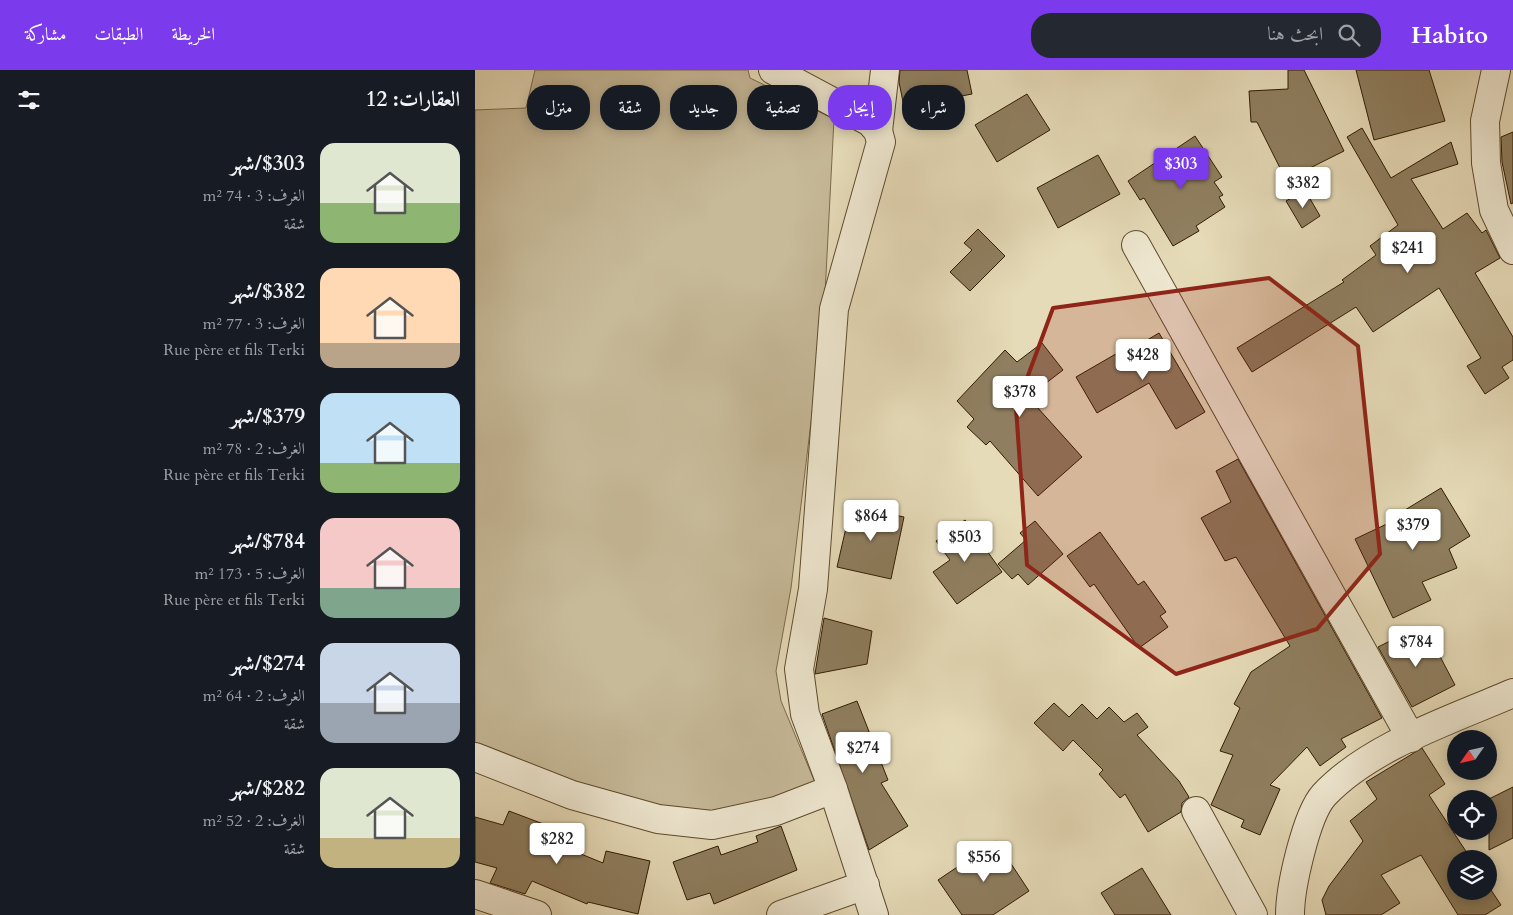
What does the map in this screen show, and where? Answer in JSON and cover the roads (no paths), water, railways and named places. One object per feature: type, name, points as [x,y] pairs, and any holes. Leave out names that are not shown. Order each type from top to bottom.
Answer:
[{"type":"street","points":[[773,70],[870,122],[878,131]]},
{"type":"street","points":[[874,915],[833,789],[805,714],[799,669],[813,589],[834,309],[881,142],[878,131],[885,70]]},
{"type":"street","points":[[1492,73],[1485,121],[1485,163],[1494,210],[1513,250]]},
{"type":"street","points":[[1136,245],[1411,738]]},
{"type":"street","points":[[1290,915],[1304,835],[1322,797],[1362,761],[1513,693]]},
{"type":"street","points":[[475,757],[582,798],[657,820],[712,825],[776,811],[833,789]]},
{"type":"street","points":[[1196,811],[1253,915]]},
{"type":"street","points":[[781,915],[865,885]]},
{"type":"street","points":[[475,894],[537,915]]}]
